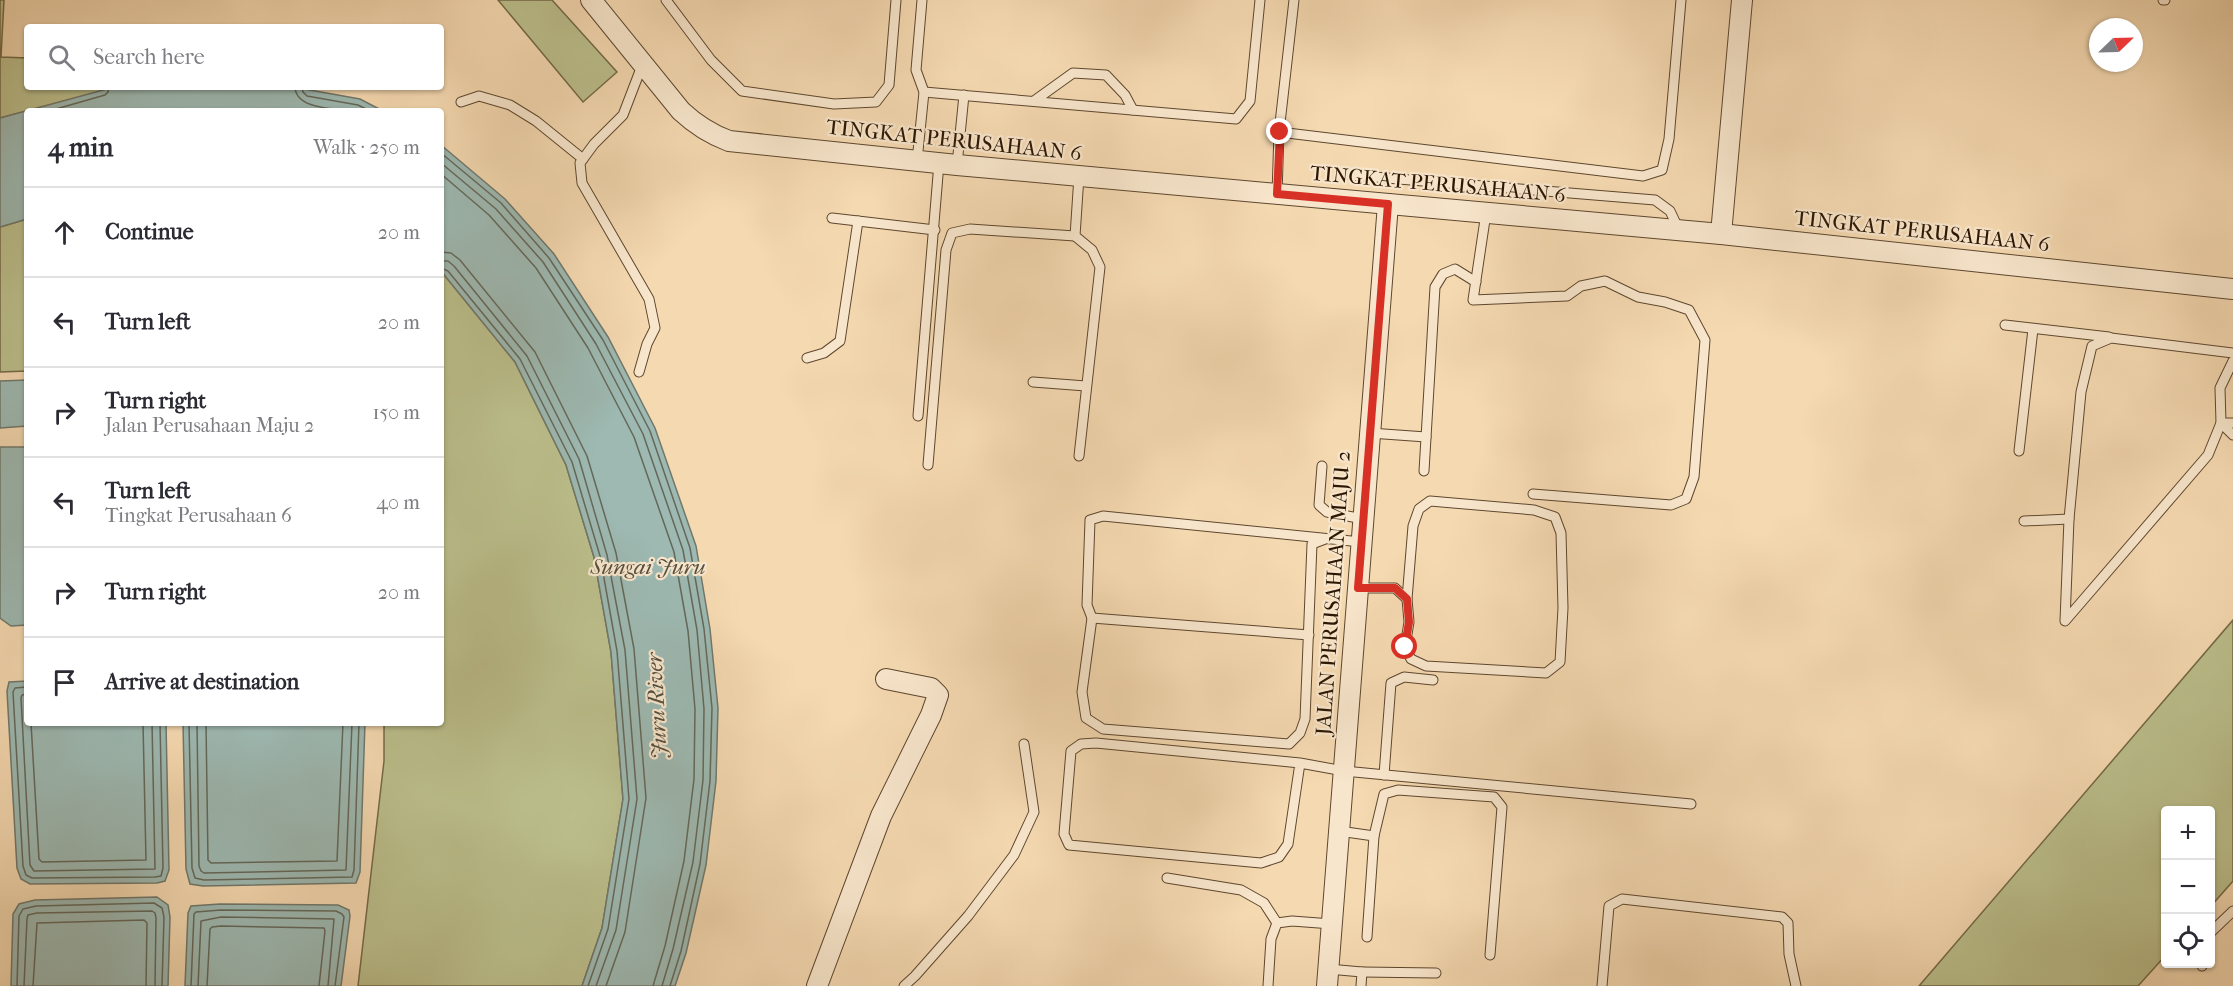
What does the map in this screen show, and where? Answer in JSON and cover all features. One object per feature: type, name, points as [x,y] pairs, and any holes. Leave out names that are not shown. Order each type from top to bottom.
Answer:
[{"type":"street","name":"TINGKAT PERUSAHAAN 6","points":[[591,0],[681,111],[710,134],[729,141],[948,164],[1721,234],[2233,289]]},
{"type":"street","points":[[1721,234],[1742,0]]},
{"type":"street","name":"JALAN PERUSAHAAN MAJU 2","points":[[1328,977],[1388,204]]},
{"type":"street","points":[[816,986],[881,816],[931,715],[938,695],[931,688],[886,679]]},
{"type":"lane","points":[[666,0],[711,60],[742,91],[834,104],[876,102],[889,85],[896,0]]},
{"type":"lane","points":[[917,161],[924,92],[916,70],[922,0]]},
{"type":"lane","points":[[924,92],[1236,119],[1250,101],[1260,0]]},
{"type":"lane","points":[[1277,194],[1280,132],[1294,0]]},
{"type":"lane","points":[[1280,132],[1643,176],[1662,170],[1669,139],[1682,0]]},
{"type":"lane","points":[[639,372],[647,344],[655,327],[649,299],[582,183],[580,164],[594,144],[623,115],[643,63]]},
{"type":"lane","points":[[1034,101],[1073,73],[1106,75],[1125,95],[1133,110]]},
{"type":"lane","points":[[918,416],[934,230],[964,95]]},
{"type":"lane","points":[[461,102],[479,96],[510,105],[536,121],[583,159]]},
{"type":"lane","points":[[1350,175],[1655,200],[1670,211],[1679,230]]},
{"type":"lane","points":[[1075,236],[1079,176]]},
{"type":"lane","points":[[1486,213],[1473,300],[1567,296],[1581,286],[1605,280],[1638,297],[1665,302],[1689,310],[1706,340],[1694,477],[1686,499],[1671,505],[1533,494]]},
{"type":"lane","points":[[832,218],[934,230]]},
{"type":"lane","points":[[807,358],[824,353],[840,341],[858,221]]},
{"type":"lane","points":[[928,465],[946,250],[952,233],[970,229],[1075,236],[1092,250],[1100,267],[1079,456]]},
{"type":"lane","points":[[1424,471],[1435,287],[1443,274],[1455,269],[1476,282]]},
{"type":"lane","points":[[2004,325],[2233,353]]},
{"type":"lane","points":[[2019,452],[2033,329]]},
{"type":"lane","points":[[2111,338],[2092,346],[2081,392],[2069,519],[2065,621],[2208,455],[2222,423],[2220,388],[2233,361]]},
{"type":"lane","points":[[1033,382],[1086,386]]},
{"type":"lane","points":[[2222,423],[2233,423]]},
{"type":"lane","points":[[2222,423],[2233,435]]},
{"type":"lane","points":[[1370,433],[1426,437]]},
{"type":"lane","points":[[1322,466],[1319,505],[1327,512],[1363,519]]},
{"type":"lane","points":[[1358,588],[1395,588],[1407,599],[1409,622],[1405,647],[1411,659],[1426,666],[1546,673],[1560,662],[1562,533],[1554,517],[1534,510],[1430,501],[1419,509],[1413,526],[1407,599]]},
{"type":"lane","points":[[1325,539],[1312,544],[1305,719],[1300,733],[1288,744],[1103,729],[1086,718],[1082,692],[1092,618],[1087,605],[1090,520],[1103,516],[1361,542]]},
{"type":"lane","points":[[2024,521],[2069,519]]},
{"type":"lane","points":[[1092,618],[1309,635]]},
{"type":"lane","points":[[1384,775],[1390,683],[1404,677],[1433,680]]},
{"type":"lane","points":[[1300,763],[1288,844],[1279,857],[1261,863],[1069,845],[1064,834],[1071,751],[1081,744],[1096,743],[1300,763],[1344,771],[1691,804]]},
{"type":"lane","points":[[904,986],[968,916],[1014,855],[1034,812],[1024,744]]},
{"type":"lane","points":[[1367,937],[1374,836],[1384,794],[1398,789],[1494,797],[1502,807],[1491,955]]},
{"type":"lane","points":[[1339,831],[1374,836]]},
{"type":"lane","points":[[1167,878],[1241,890],[1264,903],[1277,923]]},
{"type":"lane","points":[[1602,986],[1609,906],[1622,899],[1782,916],[1788,924],[1789,954],[1796,986]]},
{"type":"lane","points":[[2215,929],[2233,911]]},
{"type":"lane","points":[[1277,923],[1292,921],[1332,924]]},
{"type":"lane","points":[[1268,986],[1271,939],[1277,923]]},
{"type":"lane","points":[[1328,977],[1362,972],[1436,973]]},
{"type":"lane","points":[[1361,986],[1362,972]]},
{"type":"green space","points":[[0,0],[4,0],[1,57],[24,58],[24,90],[107,90],[38,108],[24,108],[24,112],[0,118]]},
{"type":"green space","points":[[498,0],[552,0],[617,72],[583,102]]},
{"type":"green space","points":[[24,220],[24,371],[0,372],[0,227]]},
{"type":"green space","points":[[444,275],[515,362],[566,465],[594,557],[611,652],[623,799],[602,928],[582,986],[358,986],[384,761],[384,726],[444,726]]},
{"type":"green space","points":[[2233,620],[2233,881],[2215,901],[2215,806],[2161,806],[2161,960],[2138,986],[1919,986]]},
{"type":"water","points":[[103,90],[310,90],[360,99],[377,108],[37,108]]},
{"type":"water","points":[[24,111],[24,220],[0,227],[0,118]]},
{"type":"water","name":"Sungai Juru","points":[[444,148],[505,199],[554,254],[608,337],[655,428],[696,546],[710,629],[718,708],[716,781],[706,865],[686,953],[675,986],[582,986],[602,928],[623,799],[611,652],[594,557],[566,465],[515,362],[444,275]]},
{"type":"water","points":[[24,380],[24,426],[0,428],[0,381]]},
{"type":"water","points":[[0,447],[24,447],[24,625],[11,626],[0,618]]},
{"type":"water","points":[[24,681],[24,726],[166,726],[169,870],[165,881],[157,883],[30,884],[21,879],[17,868],[7,691],[9,682]]},
{"type":"water","points":[[183,726],[365,726],[360,872],[356,883],[203,886],[190,884],[186,869]]},
{"type":"water","points":[[157,897],[168,905],[170,917],[168,986],[11,986],[13,914],[19,904],[35,900]]},
{"type":"water","points":[[220,904],[338,905],[349,910],[341,986],[185,986],[188,913],[191,906]]},
{"type":"route","points":[[1280,132],[1277,194],[1388,204],[1358,588],[1395,588],[1407,599],[1409,622],[1405,647]]},
{"type":"water label","name":"Juru River","points":[[656,706]]}]
